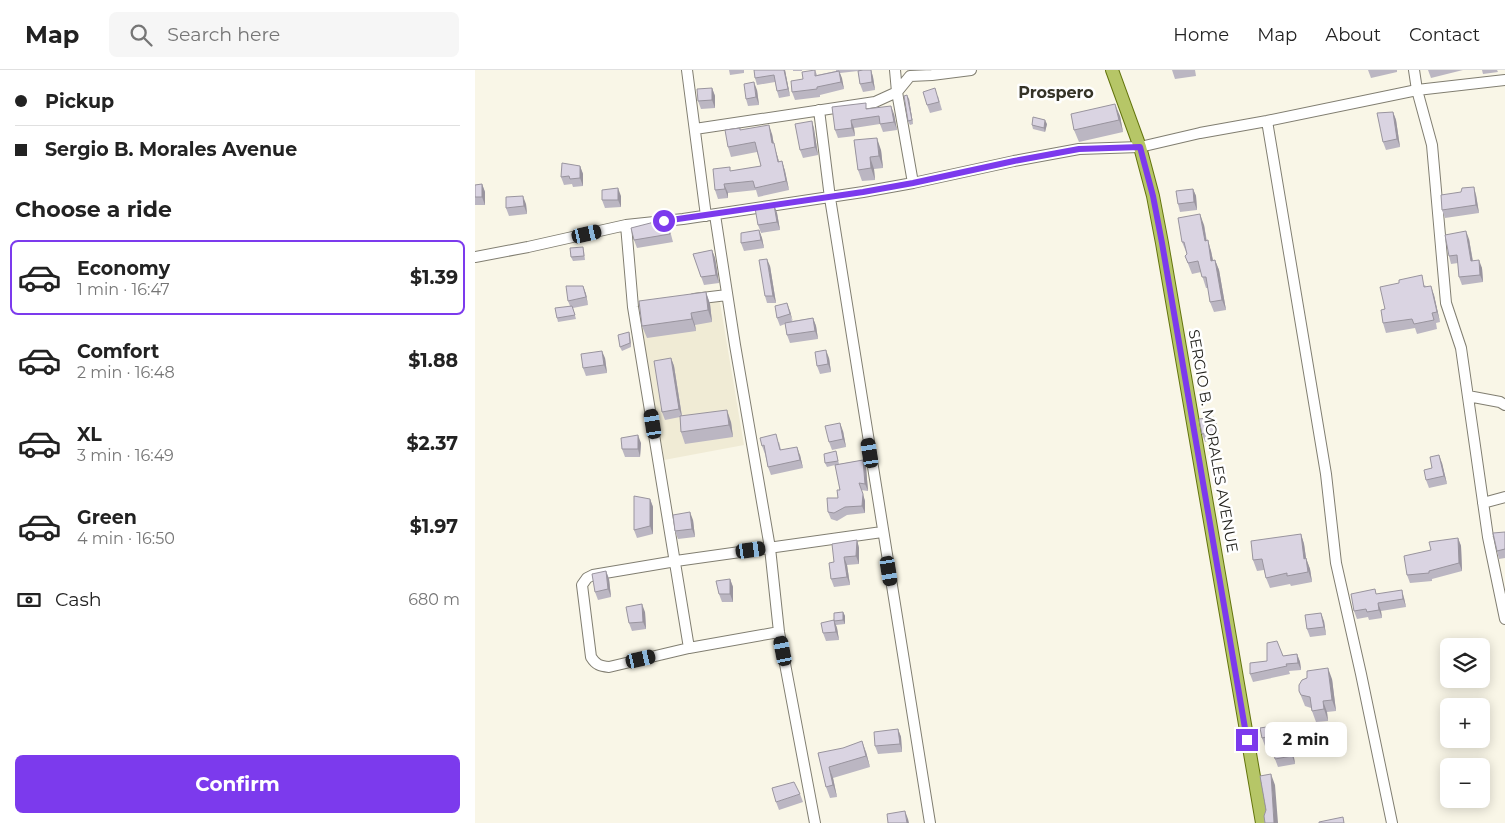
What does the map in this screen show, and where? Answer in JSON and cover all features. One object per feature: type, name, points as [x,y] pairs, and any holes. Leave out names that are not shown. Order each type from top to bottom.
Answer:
[{"type":"main road","name":"SERGIO B. MORALES AVENUE","points":[[1112,70],[1140,147],[1153,196],[1262,823]]},
{"type":"street","points":[[687,70],[695,129],[727,295],[770,548],[779,632],[815,823]]},
{"type":"street","points":[[895,70],[913,183]]},
{"type":"street","points":[[695,129],[875,102],[897,92],[910,76],[932,76],[971,70]]},
{"type":"street","points":[[1413,70],[1432,145],[1447,303],[1461,348],[1488,537],[1505,619]]},
{"type":"street","points":[[475,257],[625,225],[830,198],[1079,149],[1140,147],[1200,133],[1417,90],[1505,80]]},
{"type":"street","points":[[819,110],[830,198],[930,823]]},
{"type":"street","points":[[1267,121],[1325,465],[1335,564],[1361,674],[1392,823]]},
{"type":"street","points":[[625,225],[689,648]]},
{"type":"street","points":[[680,301],[727,295]]},
{"type":"street","points":[[1468,396],[1500,402],[1505,405]]},
{"type":"street","points":[[1483,503],[1505,496]]},
{"type":"street","points":[[779,632],[689,648],[609,667],[600,666],[591,656],[582,585],[587,578],[593,575],[676,561],[882,532]]},
{"type":"shaded area","points":[[719,297],[744,445],[664,460],[638,308]]},
{"type":"building","points":[[754,70],[784,70],[788,89],[777,91],[774,75],[755,78]]},
{"type":"building","points":[[815,70],[815,76],[839,71],[841,82],[817,87],[817,89],[792,92],[791,81],[803,79],[802,72]]},
{"type":"building","points":[[871,70],[872,82],[860,84],[858,71]]},
{"type":"building","points":[[754,82],[756,97],[746,99],[744,84]]},
{"type":"building","points":[[712,88],[712,100],[698,101],[697,89]]},
{"type":"building","points":[[935,88],[939,102],[927,105],[923,92]]},
{"type":"building","points":[[907,95],[912,120],[908,121],[904,96]]},
{"type":"building","points":[[866,103],[866,109],[891,106],[894,122],[880,124],[879,116],[851,120],[852,128],[835,130],[832,107]]},
{"type":"building","points":[[1115,104],[1119,120],[1074,130],[1071,114]]},
{"type":"building","points":[[1393,112],[1397,139],[1383,142],[1377,113]]},
{"type":"building","points":[[1033,117],[1045,120],[1044,128],[1032,125]]},
{"type":"building","points":[[812,121],[815,147],[800,150],[795,124]]},
{"type":"building","points":[[769,125],[772,143],[774,143],[778,162],[782,161],[786,181],[755,188],[753,181],[724,184],[725,189],[715,190],[713,169],[730,167],[730,171],[761,166],[755,142],[728,147],[725,130],[740,128],[740,130]]},
{"type":"building","points":[[877,138],[879,156],[870,157],[871,168],[858,170],[854,140]]},
{"type":"building","points":[[562,163],[580,166],[580,178],[570,179],[569,176],[561,177]]},
{"type":"building","points":[[482,184],[482,197],[475,197],[475,185]]},
{"type":"building","points":[[1474,187],[1476,205],[1442,210],[1441,195],[1461,192],[1462,188]]},
{"type":"building","points":[[618,188],[618,200],[602,200],[602,190]]},
{"type":"building","points":[[1193,189],[1194,202],[1178,204],[1176,191]]},
{"type":"building","points":[[523,196],[524,206],[506,208],[506,197]]},
{"type":"building","points":[[774,205],[777,222],[758,225],[755,208]]},
{"type":"building","points":[[1200,214],[1205,241],[1208,240],[1211,261],[1215,260],[1222,300],[1210,302],[1206,277],[1202,277],[1198,261],[1188,263],[1185,256],[1187,254],[1184,242],[1182,242],[1178,218]]},
{"type":"building","points":[[666,219],[670,234],[634,240],[631,228]]},
{"type":"building","points":[[759,230],[761,240],[741,243],[741,233]]},
{"type":"building","points":[[1466,231],[1471,261],[1479,260],[1480,275],[1459,277],[1457,255],[1449,256],[1445,235]]},
{"type":"building","points":[[583,247],[584,256],[571,257],[570,248]]},
{"type":"building","points":[[712,250],[716,275],[701,277],[693,254]]},
{"type":"building","points":[[767,259],[773,296],[765,296],[759,260]]},
{"type":"building","points":[[1422,275],[1424,287],[1431,286],[1437,312],[1432,313],[1434,320],[1414,324],[1412,319],[1383,323],[1381,310],[1385,309],[1380,287],[1399,283],[1399,280]]},
{"type":"building","points":[[566,286],[583,286],[586,297],[568,301]]},
{"type":"building","points":[[706,292],[708,310],[691,313],[692,319],[642,326],[639,301]]},
{"type":"building","points":[[787,303],[790,314],[777,318],[775,306]]},
{"type":"building","points":[[572,306],[575,315],[557,318],[555,308]]},
{"type":"building","points":[[813,318],[815,331],[787,335],[785,323]]},
{"type":"building","points":[[629,332],[630,343],[620,347],[618,335]]},
{"type":"building","points":[[826,350],[828,364],[817,366],[815,352]]},
{"type":"building","points":[[602,351],[604,365],[583,368],[581,354]]},
{"type":"building","points":[[671,358],[679,409],[662,412],[654,361]]},
{"type":"building","points":[[727,410],[729,425],[681,432],[680,416]]},
{"type":"building","points":[[1214,417],[1216,432],[1202,434],[1199,419]]},
{"type":"building","points":[[840,423],[843,439],[829,442],[825,426]]},
{"type":"building","points":[[776,434],[780,450],[797,447],[800,460],[768,467],[764,445],[762,446],[760,438]]},
{"type":"building","points":[[638,435],[638,449],[622,449],[621,438]]},
{"type":"building","points":[[836,451],[838,461],[825,463],[824,454]]},
{"type":"building","points":[[1439,455],[1444,476],[1426,480],[1424,470],[1432,468],[1430,457]]},
{"type":"building","points":[[863,460],[865,484],[859,483],[863,494],[862,506],[845,507],[834,513],[828,512],[827,498],[838,498],[837,490],[840,490],[835,465]]},
{"type":"building","points":[[634,496],[650,499],[650,526],[634,530]]},
{"type":"building","points":[[690,512],[692,529],[675,531],[673,515]]},
{"type":"building","points":[[1505,532],[1505,549],[1497,551],[1493,533]]},
{"type":"building","points":[[1301,534],[1304,559],[1306,558],[1308,572],[1287,576],[1287,573],[1266,578],[1262,559],[1253,560],[1251,541]]},
{"type":"building","points":[[1458,538],[1459,563],[1429,571],[1429,573],[1407,575],[1404,556],[1431,550],[1429,542]]},
{"type":"building","points":[[857,540],[856,556],[844,557],[847,577],[831,579],[829,563],[834,562],[832,544]]},
{"type":"building","points":[[606,571],[608,589],[595,592],[592,574]]},
{"type":"building","points":[[730,579],[730,594],[719,594],[716,581]]},
{"type":"building","points":[[1375,589],[1376,594],[1402,590],[1403,599],[1378,603],[1379,610],[1367,612],[1366,609],[1354,611],[1351,594]]},
{"type":"building","points":[[642,604],[643,622],[629,623],[626,607]]},
{"type":"building","points":[[843,612],[843,620],[834,621],[834,613]]},
{"type":"building","points":[[1321,613],[1324,627],[1307,629],[1305,615]]},
{"type":"building","points":[[834,620],[836,632],[823,633],[821,623]]},
{"type":"building","points":[[1277,641],[1283,656],[1297,654],[1298,663],[1286,664],[1287,666],[1250,674],[1250,663],[1267,661],[1267,643]]},
{"type":"building","points":[[1328,668],[1332,700],[1323,701],[1324,709],[1312,711],[1310,697],[1301,695],[1299,685],[1302,680],[1307,678],[1307,671]]},
{"type":"building","points":[[1279,725],[1282,744],[1290,743],[1292,756],[1275,759],[1272,741],[1267,742],[1266,737],[1262,738],[1260,728]]},
{"type":"building","points":[[898,729],[900,744],[875,746],[874,732]]},
{"type":"building","points":[[862,741],[866,756],[829,767],[833,785],[826,787],[818,753],[843,748]]},
{"type":"building","points":[[1271,774],[1274,823],[1265,823],[1264,816],[1266,810],[1260,776]]},
{"type":"building","points":[[794,782],[800,794],[776,802],[772,788]]},
{"type":"building","points":[[905,811],[907,823],[888,823],[887,814]]},
{"type":"building","points":[[1343,817],[1344,823],[1319,823],[1319,822]]},
{"type":"district","name":"Prospero","points":[[1056,92]]},
{"type":"route","points":[[664,221],[863,192],[1079,149],[1140,147],[1153,196],[1184,364],[1247,740]]}]
